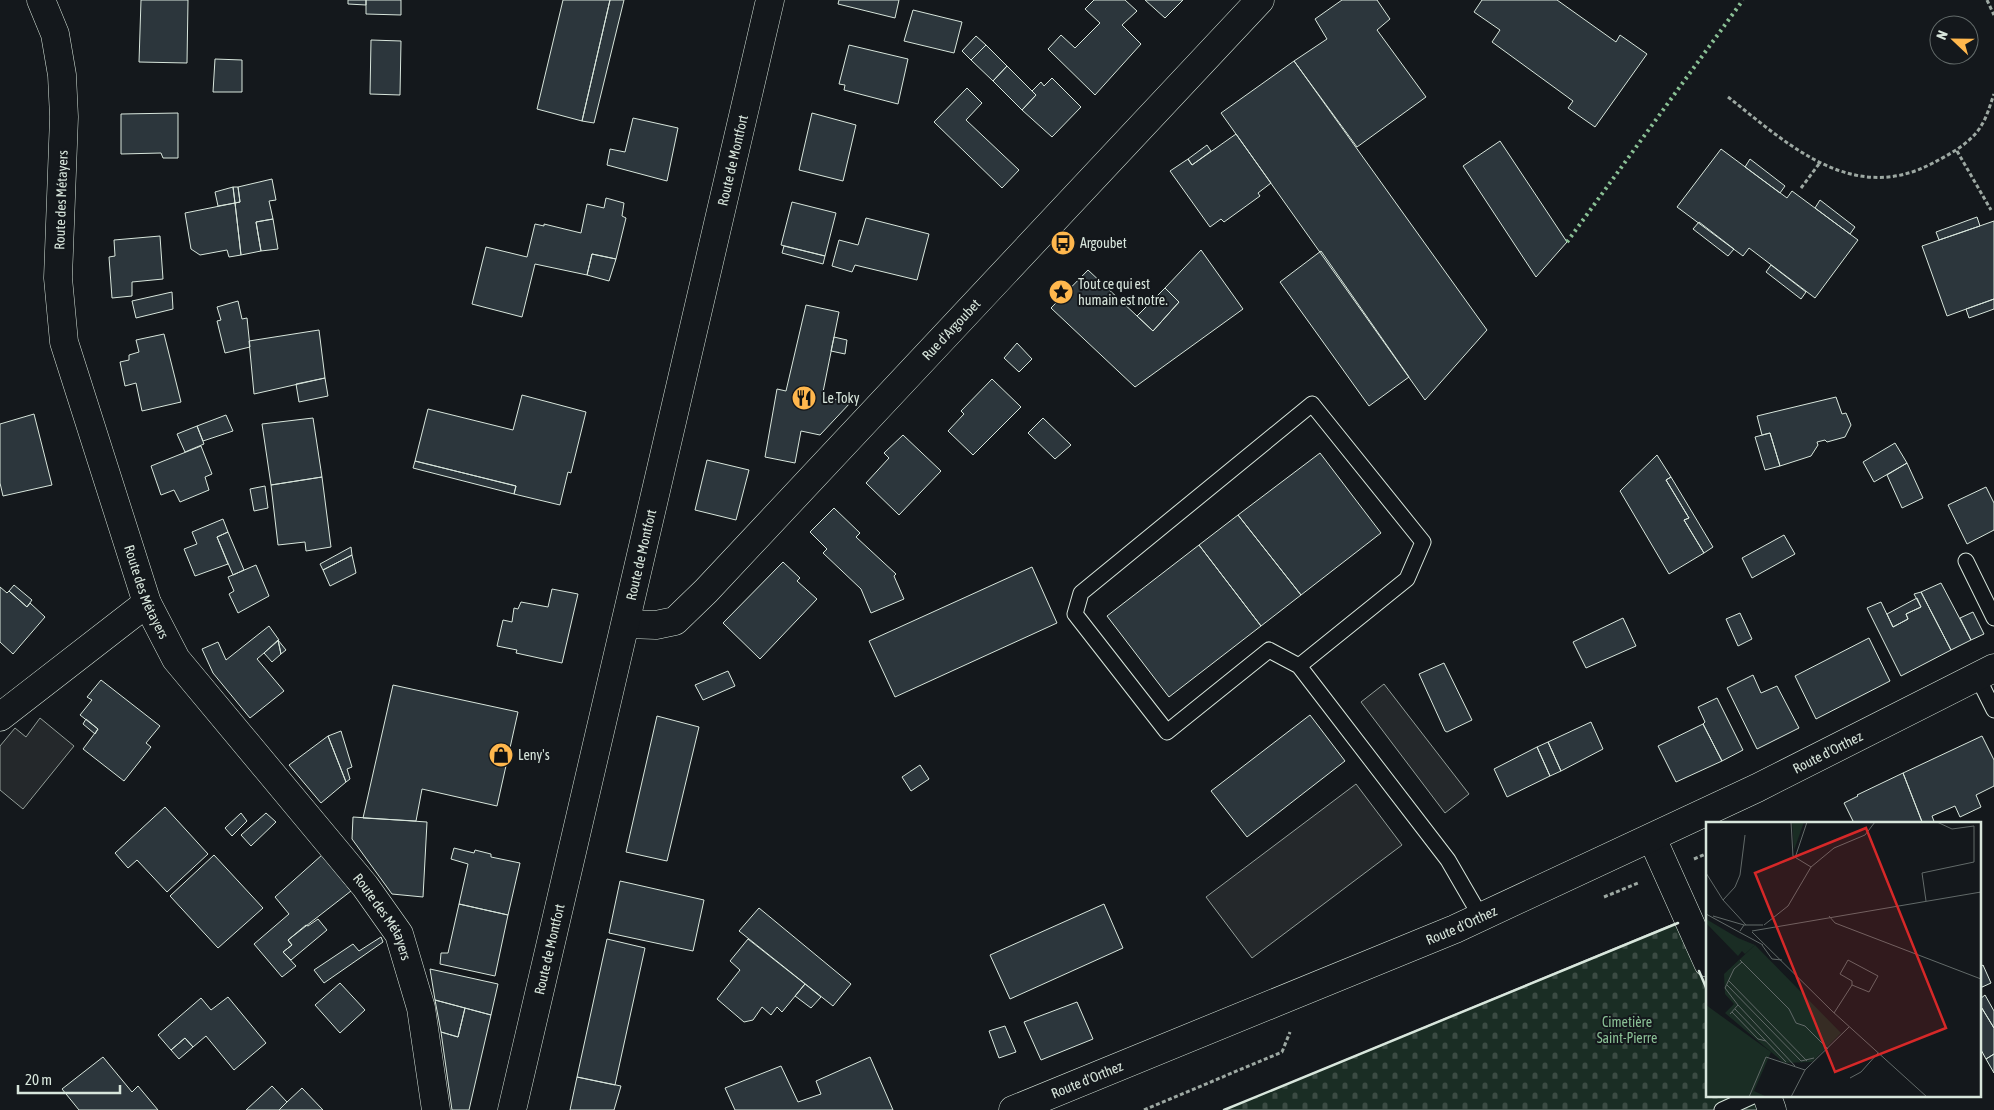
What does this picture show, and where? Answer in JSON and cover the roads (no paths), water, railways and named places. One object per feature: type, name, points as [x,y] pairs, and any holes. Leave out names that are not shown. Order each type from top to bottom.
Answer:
[{"type":"street","name":"Route des Métayers","points":[[41,0],[55,34],[62,75],[64,117],[58,278],[64,342],[147,603],[176,659],[341,857],[399,934],[421,1008],[436,1110]]},
{"type":"street","name":"Route de Montfort","points":[[512,1110],[770,0]]},
{"type":"street","name":"Rue d'Argoubet","points":[[626,624],[656,625],[675,621],[706,591],[1260,0]]},
{"type":"street","points":[[2,712],[147,603]]},
{"type":"street","name":"Route d'Orthez","points":[[1013,1110],[1343,976],[1482,917],[1652,838],[1985,672]]},
{"type":"street","points":[[1652,838],[1706,959]]},
{"type":"street","points":[[1768,1098],[1772,1110]]},
{"type":"lane","points":[[1300,666],[1408,579],[1423,542],[1312,404],[1081,594],[1075,614],[1167,732],[1269,650],[1300,666],[1448,860],[1482,917]]},
{"type":"lane","points":[[1966,561],[1994,618]]},
{"type":"lane","points":[[1985,672],[1994,710]]},
{"type":"lane","points":[[1727,1109],[1749,1098]]},
{"type":"place","name":"Argoubet","points":[[1063,243]]},
{"type":"place","name":"Tout ce qui est humain est notre.","points":[[1061,292]]},
{"type":"place","name":"Le Toky","points":[[804,398]]},
{"type":"place","name":"Leny's","points":[[501,755]]},
{"type":"park label","name":"Cimetière Saint-Pierre","points":[[1627,1030]]}]
